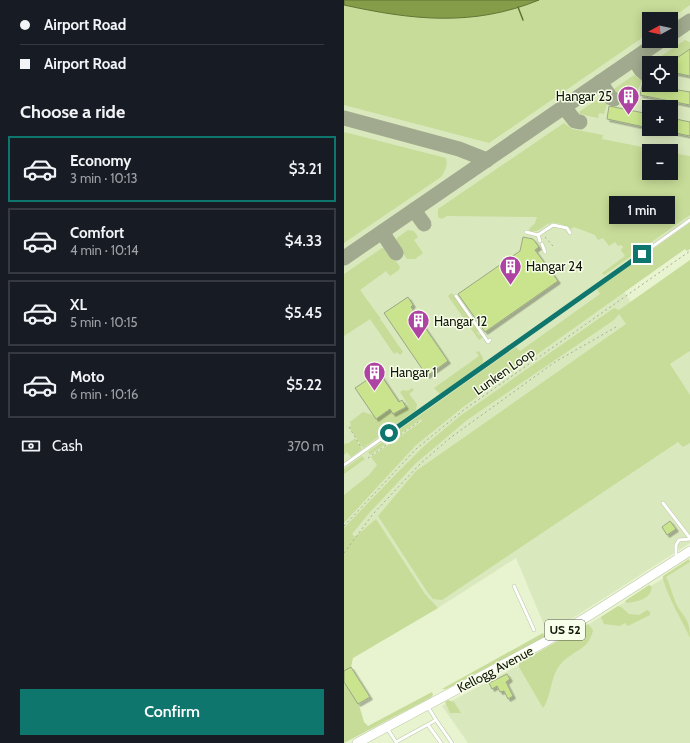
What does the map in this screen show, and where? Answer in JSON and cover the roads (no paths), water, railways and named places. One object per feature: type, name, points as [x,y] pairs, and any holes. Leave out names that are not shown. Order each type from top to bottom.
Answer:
[{"type":"main road","name":"Kellogg Avenue","points":[[357,743],[372,738],[386,727],[577,623],[690,552]]},
{"type":"lane","points":[[344,465],[690,220]]},
{"type":"lane","points":[[526,232],[538,235],[553,225],[567,228],[570,233]]},
{"type":"lane","points":[[538,235],[545,252]]},
{"type":"lane","points":[[456,296],[488,342],[490,340]]},
{"type":"lane","points":[[663,503],[690,538],[679,540],[676,545],[676,560]]},
{"type":"lane","points":[[514,586],[534,630]]},
{"type":"lane","points":[[427,706],[452,743]]},
{"type":"lane","points":[[386,727],[396,743],[436,720]]},
{"type":"lane","points":[[428,725],[441,743]]},
{"type":"waterway","points":[[518,7],[523,20]]},
{"type":"place","name":"Hangar 25","points":[[628,116]]},
{"type":"place","name":"Hangar 24","points":[[510,286]]},
{"type":"place","name":"Hangar 12","points":[[419,340]]},
{"type":"place","name":"Hangar 1","points":[[375,392]]}]
